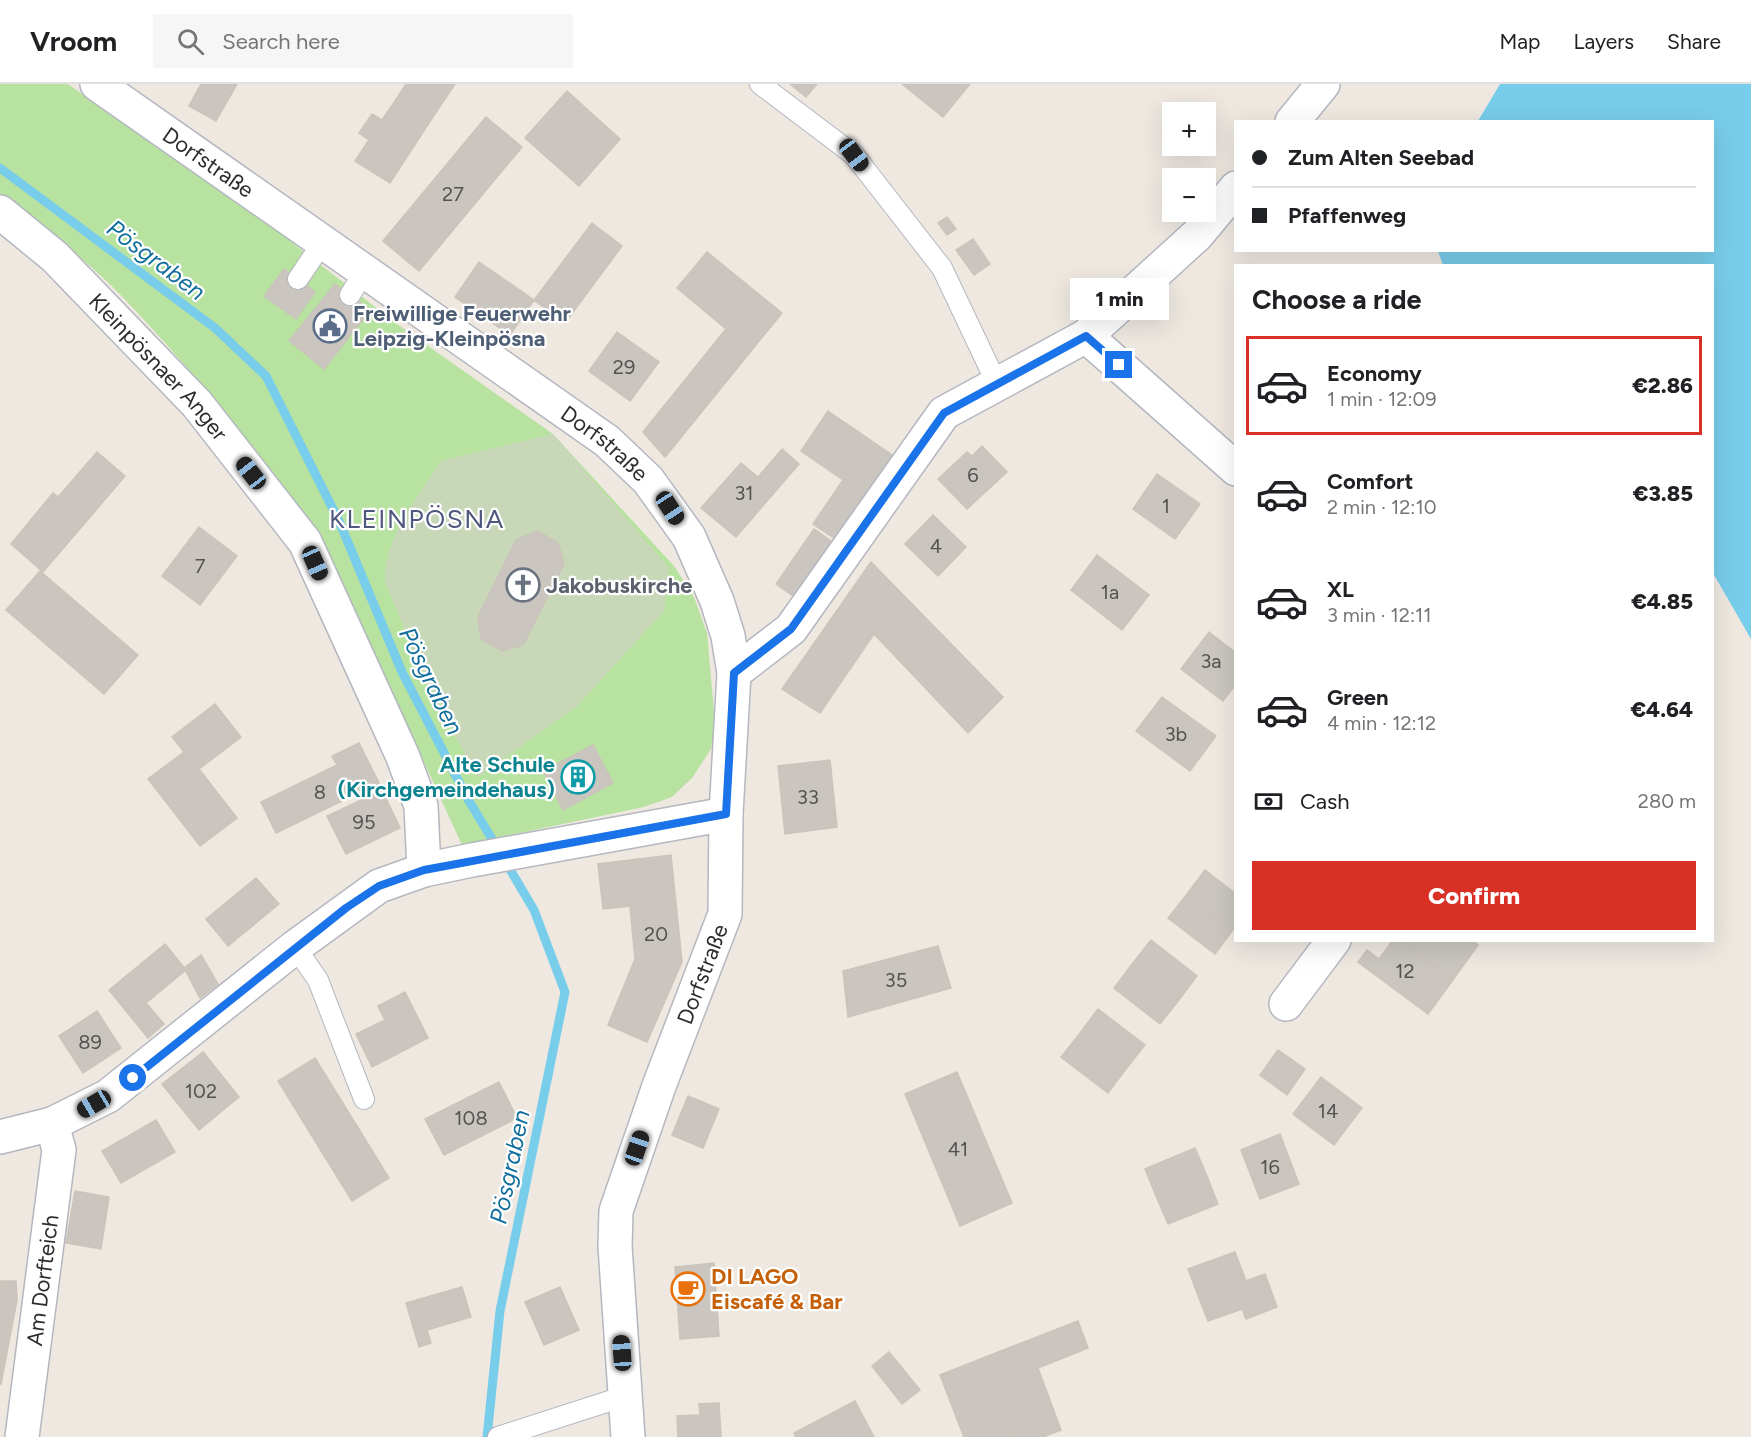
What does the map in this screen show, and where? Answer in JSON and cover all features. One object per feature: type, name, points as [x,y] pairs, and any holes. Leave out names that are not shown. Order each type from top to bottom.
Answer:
[{"type":"street","name":"Dorfstraße","points":[[97,84],[323,242],[357,283],[607,441],[648,480],[682,527],[705,568],[728,636],[734,673],[726,814],[726,914],[659,1086],[616,1211],[615,1246],[628,1437]]},
{"type":"street","points":[[1294,120],[1323,84]]},
{"type":"street","points":[[734,673],[791,629],[944,413],[1086,336],[1197,235],[1234,190]]},
{"type":"street","name":"Kleinpösnaer Anger","points":[[0,212],[55,257],[197,404],[305,542],[403,757],[421,806],[424,870]]},
{"type":"street","points":[[1086,336],[1234,467]]},
{"type":"street","points":[[0,1137],[52,1124],[81,1112],[133,1078],[295,947],[379,886],[424,870],[472,860],[726,814]]},
{"type":"street","points":[[1286,1004],[1332,942]]},
{"type":"street","name":"Am Dorfteich","points":[[22,1437],[59,1150],[52,1124]]},
{"type":"lane","points":[[760,84],[854,155],[942,268],[998,384]]},
{"type":"lane","points":[[298,279],[323,242]]},
{"type":"lane","points":[[295,947],[318,980],[364,1099]]},
{"type":"lane","points":[[498,1437],[625,1396]]},
{"type":"green space","points":[[0,84],[68,84],[277,231],[397,324],[553,434],[674,566],[694,597],[707,633],[715,722],[711,749],[692,778],[672,797],[644,807],[462,845],[326,549],[282,487],[186,367],[120,294],[87,263],[0,194]]},
{"type":"green space","points":[[553,434],[669,568],[664,611],[577,706],[478,777],[431,694],[385,582],[386,565],[396,533],[441,461]]},
{"type":"water","points":[[1500,84],[1751,84],[1751,639],[1714,575],[1714,264],[1443,264],[1438,252],[1714,252],[1714,120],[1479,120]]},
{"type":"building","points":[[201,84],[237,84],[216,121],[189,106]]},
{"type":"building","points":[[406,84],[455,84],[429,123],[395,101]]},
{"type":"building","points":[[790,84],[817,84],[806,97]]},
{"type":"building","points":[[902,84],[970,84],[943,117]]},
{"type":"building","points":[[567,91],[620,139],[579,186],[525,138]]},
{"type":"building","points":[[395,101],[429,123],[390,183],[355,161],[369,140],[359,133],[372,114],[382,120]]},
{"type":"building","points":[[486,117],[522,147],[419,271],[383,241]]},
{"type":"building","points":[[947,217],[956,229],[947,235],[938,223]]},
{"type":"building","points":[[592,223],[622,246],[565,323],[534,300]]},
{"type":"building","points":[[973,239],[990,264],[974,275],[956,250]]},
{"type":"building","points":[[707,252],[782,313],[665,457],[643,432],[726,329],[677,288]]},
{"type":"building","points":[[479,262],[534,300],[510,335],[455,297]]},
{"type":"building","points":[[284,269],[315,292],[296,319],[264,296]]},
{"type":"building","name":"Freiwillige Feuerwehr Leipzig-Kleinpösna","points":[[335,284],[370,310],[324,369],[289,341]]},
{"type":"building","points":[[617,332],[659,362],[630,401],[589,371]]},
{"type":"building","points":[[828,411],[895,457],[837,540],[813,524],[843,480],[801,451]]},
{"type":"building","points":[[982,446],[1007,472],[967,509],[938,479],[967,452],[972,456]]},
{"type":"building","points":[[782,449],[799,464],[736,537],[701,508],[741,463],[758,477]]},
{"type":"building","points":[[97,452],[125,476],[43,572],[11,544],[53,493],[58,497]]},
{"type":"building","points":[[1157,474],[1200,504],[1175,539],[1133,509]]},
{"type":"building","points":[[933,515],[966,547],[938,576],[905,544]]},
{"type":"building","points":[[199,527],[237,556],[200,605],[162,576]]},
{"type":"building","points":[[814,529],[834,543],[796,598],[776,584]]},
{"type":"building","name":"Jakobuskirche","points":[[537,531],[558,543],[564,564],[523,645],[502,651],[481,639],[478,617],[516,540]]},
{"type":"building","points":[[1097,555],[1149,595],[1122,630],[1071,590]]},
{"type":"building","points":[[871,562],[1003,697],[968,733],[874,634],[820,713],[782,689]]},
{"type":"building","points":[[40,571],[138,655],[104,694],[6,610]]},
{"type":"building","points":[[1209,632],[1234,651],[1234,687],[1223,701],[1181,669]]},
{"type":"building","points":[[1162,697],[1216,736],[1190,771],[1136,731]]},
{"type":"building","points":[[215,704],[241,737],[199,769],[237,818],[200,846],[148,779],[184,752],[172,737]]},
{"type":"building","points":[[359,743],[379,783],[276,833],[261,802],[337,765],[332,756]]},
{"type":"building","name":"Alte Schule (Kirchgemeindehaus)","points":[[593,745],[613,783],[563,810],[543,771]]},
{"type":"building","points":[[830,760],[837,827],[785,834],[778,766]]},
{"type":"building","points":[[382,790],[400,828],[346,854],[327,816]]},
{"type":"building","points":[[671,855],[682,962],[647,1042],[608,1025],[635,959],[630,906],[603,909],[598,864]]},
{"type":"building","points":[[1205,870],[1234,892],[1233,930],[1187,894]]},
{"type":"building","points":[[256,878],[279,904],[228,946],[206,919]]},
{"type":"building","points":[[1187,894],[1233,930],[1215,954],[1168,918]]},
{"type":"building","points":[[1151,940],[1197,976],[1179,1000],[1132,964]]},
{"type":"building","points":[[1392,942],[1402,942],[1453,980],[1428,1014],[1358,962],[1367,950],[1379,959]]},
{"type":"building","points":[[1402,942],[1474,942],[1478,945],[1453,980]]},
{"type":"building","points":[[165,944],[186,970],[146,1003],[164,1024],[148,1038],[109,990]]},
{"type":"building","points":[[938,946],[951,988],[848,1017],[843,971]]},
{"type":"building","points":[[201,955],[218,984],[200,998],[184,968]]},
{"type":"building","points":[[1132,964],[1179,1000],[1160,1024],[1114,988]]},
{"type":"building","points":[[405,992],[428,1038],[372,1067],[356,1034],[385,1020],[378,1006]]},
{"type":"building","points":[[1098,1009],[1145,1045],[1126,1069],[1080,1033]]},
{"type":"building","points":[[97,1011],[121,1048],[83,1073],[59,1036]]},
{"type":"building","points":[[1080,1033],[1126,1069],[1108,1093],[1061,1057]]},
{"type":"building","points":[[1278,1050],[1305,1069],[1287,1095],[1260,1075]]},
{"type":"building","points":[[203,1052],[239,1097],[199,1130],[162,1084]]},
{"type":"building","points":[[315,1058],[389,1178],[352,1201],[278,1081]]},
{"type":"building","points":[[957,1072],[1012,1203],[960,1226],[905,1094]]},
{"type":"building","points":[[1321,1077],[1362,1108],[1334,1145],[1293,1114]]},
{"type":"building","points":[[499,1082],[517,1118],[444,1155],[425,1119]]},
{"type":"building","points":[[688,1096],[719,1109],[703,1148],[672,1135]]},
{"type":"building","points":[[156,1120],[175,1152],[121,1183],[102,1151]]},
{"type":"building","points":[[1280,1134],[1299,1184],[1260,1199],[1241,1150]]},
{"type":"building","points":[[1195,1148],[1207,1176],[1156,1196],[1145,1169]]},
{"type":"building","points":[[1207,1176],[1218,1204],[1168,1224],[1156,1196]]},
{"type":"building","points":[[75,1191],[109,1197],[101,1249],[66,1243]]},
{"type":"building","points":[[1235,1252],[1246,1281],[1199,1298],[1188,1269]]},
{"type":"building","points":[[714,1263],[719,1336],[680,1339],[675,1267]]},
{"type":"building","points":[[1265,1274],[1277,1307],[1246,1319],[1242,1309],[1208,1321],[1199,1298]]},
{"type":"building","points":[[0,1281],[16,1281],[17,1300],[0,1297]]},
{"type":"building","points":[[462,1287],[471,1317],[427,1330],[431,1343],[419,1347],[406,1303]]},
{"type":"building","points":[[560,1287],[579,1330],[544,1345],[525,1302]]},
{"type":"building","points":[[0,1297],[17,1300],[1,1384],[0,1384]]},
{"type":"building","points":[[1078,1321],[1088,1348],[1038,1368],[1061,1430],[1043,1437],[1013,1437],[983,1358]]},
{"type":"building","points":[[889,1352],[920,1390],[902,1404],[872,1366]]},
{"type":"building","points":[[983,1358],[1013,1437],[964,1437],[940,1375]]},
{"type":"building","points":[[855,1401],[874,1437],[796,1437],[794,1433]]},
{"type":"building","points":[[719,1403],[721,1437],[678,1437],[677,1416],[700,1415],[699,1404]]},
{"type":"waterway","name":"Pösgraben","points":[[0,168],[215,328],[266,376],[339,521],[402,672],[469,801],[498,849]]},
{"type":"waterway","name":"Pösgraben","points":[[487,1437],[500,1311],[565,992],[534,910],[505,861]]},
{"type":"place","name":"Freiwillige Feuerwehr Leipzig-Kleinpösna","points":[[330,326]]},
{"type":"place","name":"Jakobuskirche","points":[[523,585]]},
{"type":"place","name":"Alte Schule (Kirchgemeindehaus)","points":[[578,777]]},
{"type":"place","name":"DI LAGO Eiscafé & Bar","points":[[688,1289]]},
{"type":"district","name":"KLEINPÖSNA","points":[[417,519]]},
{"type":"route","points":[[133,1078],[295,947],[379,886],[424,870],[472,860],[726,814],[734,673],[791,629],[944,413],[1086,336],[1119,365]]}]
